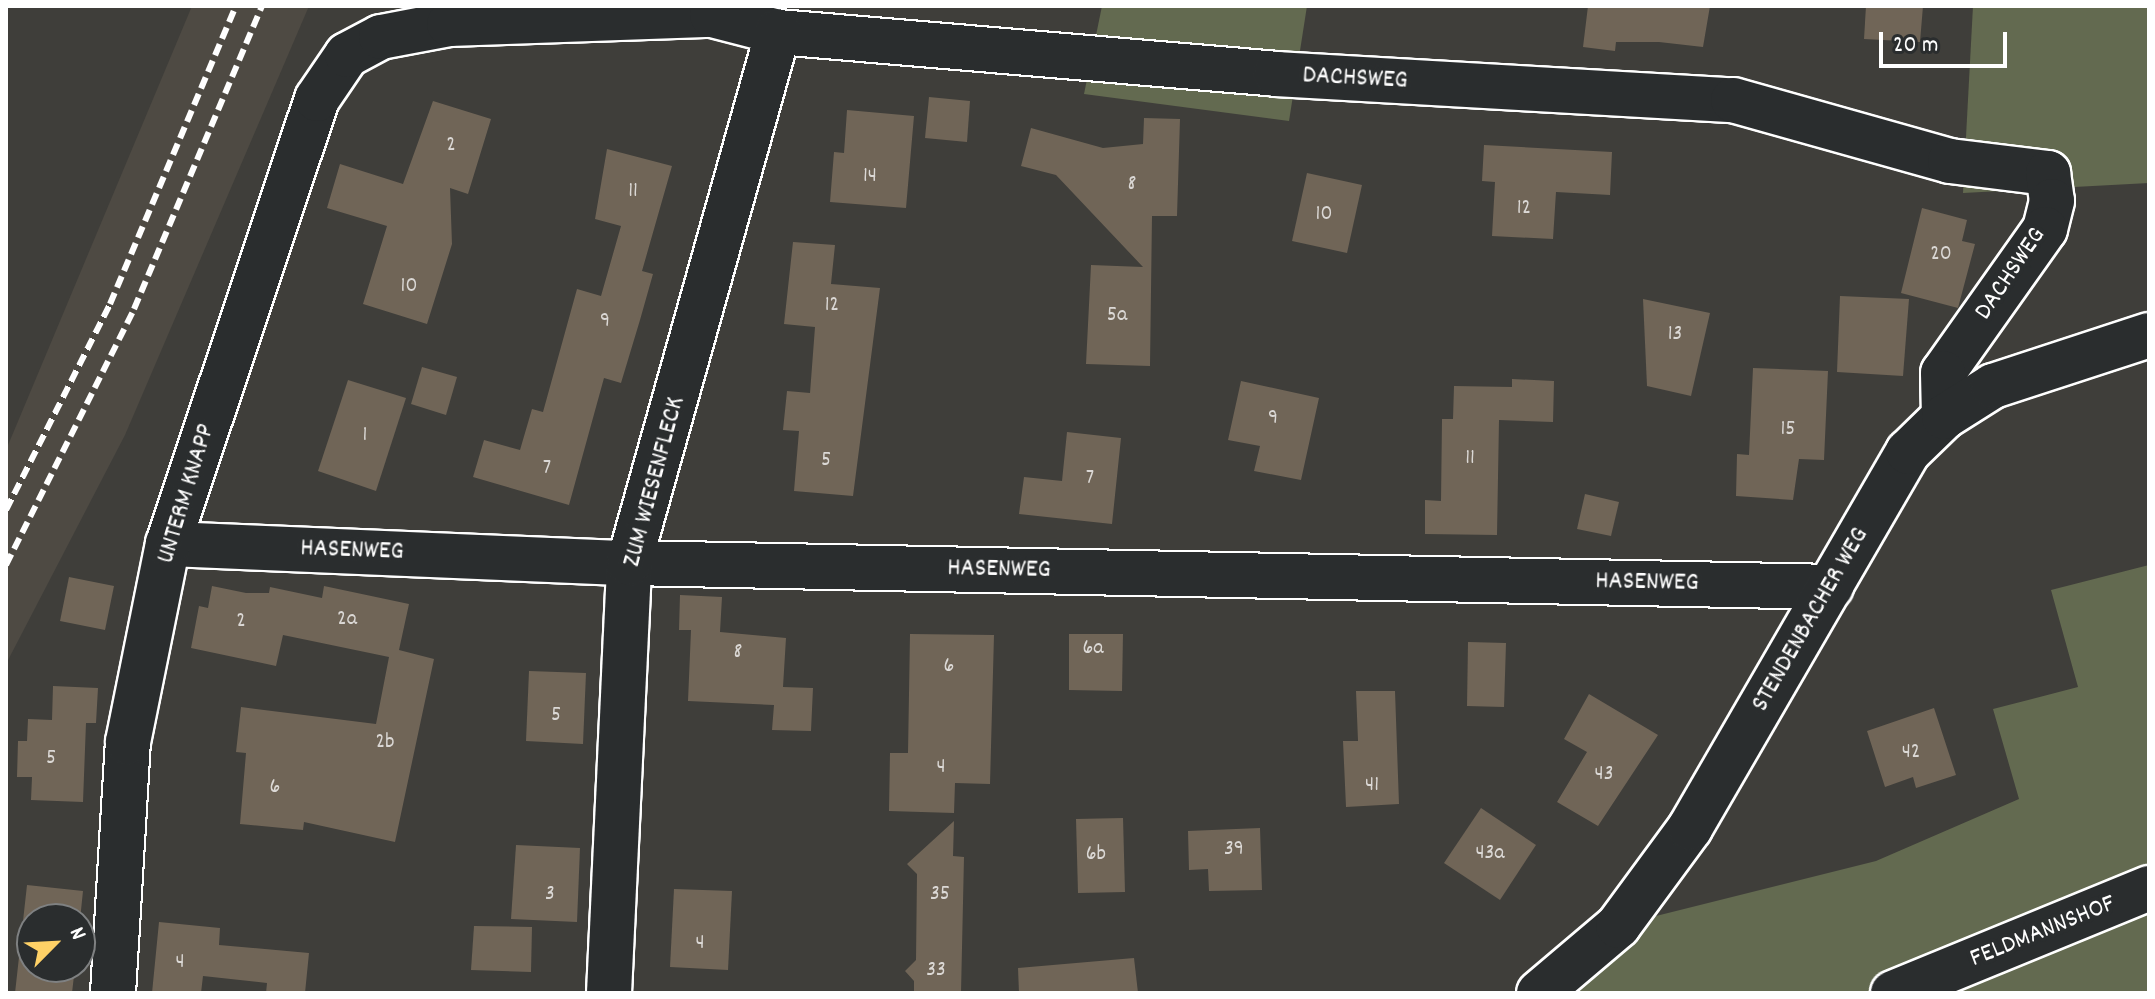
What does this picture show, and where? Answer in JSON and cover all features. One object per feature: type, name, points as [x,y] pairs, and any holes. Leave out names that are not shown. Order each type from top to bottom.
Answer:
[{"type":"street","name":"DACHSWEG","points":[[381,37],[449,24],[712,15],[778,32],[1276,74],[1733,100],[1950,161],[2048,173],[2052,201],[2045,229],[1943,373],[1944,417]]},
{"type":"street","name":"ZUM WIESENFLECK","points":[[609,993],[629,563],[778,32]]},
{"type":"street","name":"UNTERM KNAPP","points":[[113,993],[128,742],[168,544],[317,99],[347,55],[381,37]]},
{"type":"street","name":"STENDENBACHER WEG","points":[[1539,993],[1618,926],[1690,828],[1908,452],[1944,417],[1993,386],[2149,335]]},
{"type":"street","name":"HASENWEG","points":[[168,544],[629,563],[1831,587]]},
{"type":"street","name":"FELDMANNSHOF","points":[[1893,993],[2149,888]]},
{"type":"shaded area","points":[[192,6],[309,6],[125,435],[6,664],[6,450]]},
{"type":"green space","points":[[1102,6],[1307,6],[1289,121],[1084,94]]},
{"type":"green space","points":[[1973,6],[2149,6],[2149,183],[1963,193]]},
{"type":"green space","points":[[2149,565],[2149,993],[1553,993],[1572,937],[1876,861],[2019,799],[1993,709],[2078,687],[2051,590]]},
{"type":"building","points":[[1588,6],[1710,6],[1703,47],[1659,42],[1616,42],[1615,51],[1583,47]]},
{"type":"building","points":[[1866,6],[1923,6],[1920,42],[1864,39]]},
{"type":"building","points":[[929,97],[970,101],[967,142],[925,138]]},
{"type":"building","points":[[433,101],[491,119],[468,194],[450,188],[452,244],[427,324],[363,304],[387,226],[327,208],[340,164],[403,184]]},
{"type":"building","points":[[847,110],[914,116],[906,208],[830,202],[834,152],[844,153]]},
{"type":"building","points":[[1144,118],[1180,119],[1177,216],[1152,216],[1150,366],[1086,364],[1091,265],[1143,267],[1056,175],[1021,166],[1031,128],[1103,148],[1143,144]]},
{"type":"building","points":[[1484,145],[1612,152],[1610,195],[1556,192],[1553,239],[1492,236],[1495,182],[1482,181]]},
{"type":"building","points":[[607,149],[672,166],[642,271],[653,274],[621,383],[604,378],[569,505],[473,477],[484,440],[520,450],[532,409],[543,412],[577,289],[601,296],[621,226],[595,219]]},
{"type":"building","points":[[1307,173],[1362,185],[1347,253],[1292,241]]},
{"type":"building","points":[[1922,208],[1967,220],[1962,241],[1975,244],[1958,308],[1901,293]]},
{"type":"building","points":[[793,242],[835,245],[831,284],[880,288],[853,496],[794,491],[799,431],[783,430],[787,391],[810,393],[815,327],[784,324]]},
{"type":"building","points":[[1840,296],[1909,299],[1903,376],[1837,372]]},
{"type":"building","points":[[1643,299],[1710,313],[1691,396],[1647,386]]},
{"type":"building","points":[[422,367],[457,377],[446,415],[411,404]]},
{"type":"building","points":[[1753,368],[1828,371],[1824,460],[1799,459],[1793,500],[1736,496],[1737,454],[1749,455]]},
{"type":"building","points":[[1512,379],[1554,381],[1553,422],[1499,420],[1497,535],[1425,534],[1425,500],[1441,501],[1442,419],[1453,419],[1454,386],[1512,387]]},
{"type":"building","points":[[348,380],[406,398],[376,491],[318,471]]},
{"type":"building","points":[[1241,381],[1319,398],[1301,480],[1254,471],[1260,446],[1228,440]]},
{"type":"building","points":[[1067,432],[1121,438],[1112,524],[1019,514],[1024,477],[1062,481]]},
{"type":"building","points":[[1585,494],[1619,502],[1611,536],[1577,529]]},
{"type":"building","points":[[69,577],[114,586],[105,630],[60,621]]},
{"type":"building","points":[[212,586],[246,593],[269,593],[270,587],[322,598],[324,586],[409,604],[399,650],[434,659],[395,842],[304,822],[303,830],[240,824],[246,753],[236,752],[241,707],[376,724],[389,657],[283,635],[276,666],[191,648],[199,606],[208,608]]},
{"type":"building","points":[[680,595],[722,597],[720,632],[786,638],[783,687],[813,688],[811,731],[772,730],[774,705],[688,701],[691,630],[679,630]]},
{"type":"building","points":[[910,634],[994,635],[990,784],[955,783],[954,813],[889,811],[890,753],[908,753]]},
{"type":"building","points":[[1069,634],[1123,634],[1122,691],[1069,690]]},
{"type":"building","points":[[1468,642],[1506,643],[1504,707],[1467,706]]},
{"type":"building","points":[[529,671],[586,673],[583,744],[526,741]]},
{"type":"building","points":[[53,686],[98,688],[96,723],[86,723],[83,802],[31,800],[32,777],[17,777],[18,741],[27,741],[28,719],[52,720]]},
{"type":"building","points":[[1356,691],[1395,691],[1399,804],[1346,807],[1343,741],[1358,741]]},
{"type":"building","points":[[1589,694],[1658,735],[1598,826],[1557,802],[1587,752],[1564,739]]},
{"type":"building","points":[[1934,708],[1956,775],[1916,788],[1913,777],[1885,787],[1867,731]]},
{"type":"building","points":[[1481,808],[1536,845],[1500,900],[1444,863]]},
{"type":"building","points":[[1123,818],[1125,892],[1078,893],[1076,819]]},
{"type":"building","points":[[954,821],[953,856],[964,857],[961,993],[914,993],[914,981],[905,971],[916,960],[917,874],[907,864]]},
{"type":"building","points":[[1260,828],[1262,890],[1209,891],[1208,869],[1189,870],[1188,831]]},
{"type":"building","points":[[516,845],[580,848],[577,922],[511,919]]},
{"type":"building","points":[[27,885],[83,891],[82,903],[25,903]]},
{"type":"building","points":[[674,889],[732,891],[728,970],[670,967]]},
{"type":"building","points":[[159,922],[220,928],[219,945],[309,953],[305,993],[266,993],[267,983],[203,976],[201,993],[152,993]]},
{"type":"building","points":[[474,926],[532,927],[531,972],[471,970]]},
{"type":"building","points":[[1134,958],[1138,993],[1019,993],[1018,968]]},
{"type":"building","points":[[16,983],[73,983],[72,993],[15,993]]},
{"type":"railway","points":[[6,510],[110,304],[236,6]]},
{"type":"railway","points":[[6,565],[134,309],[262,6]]}]
